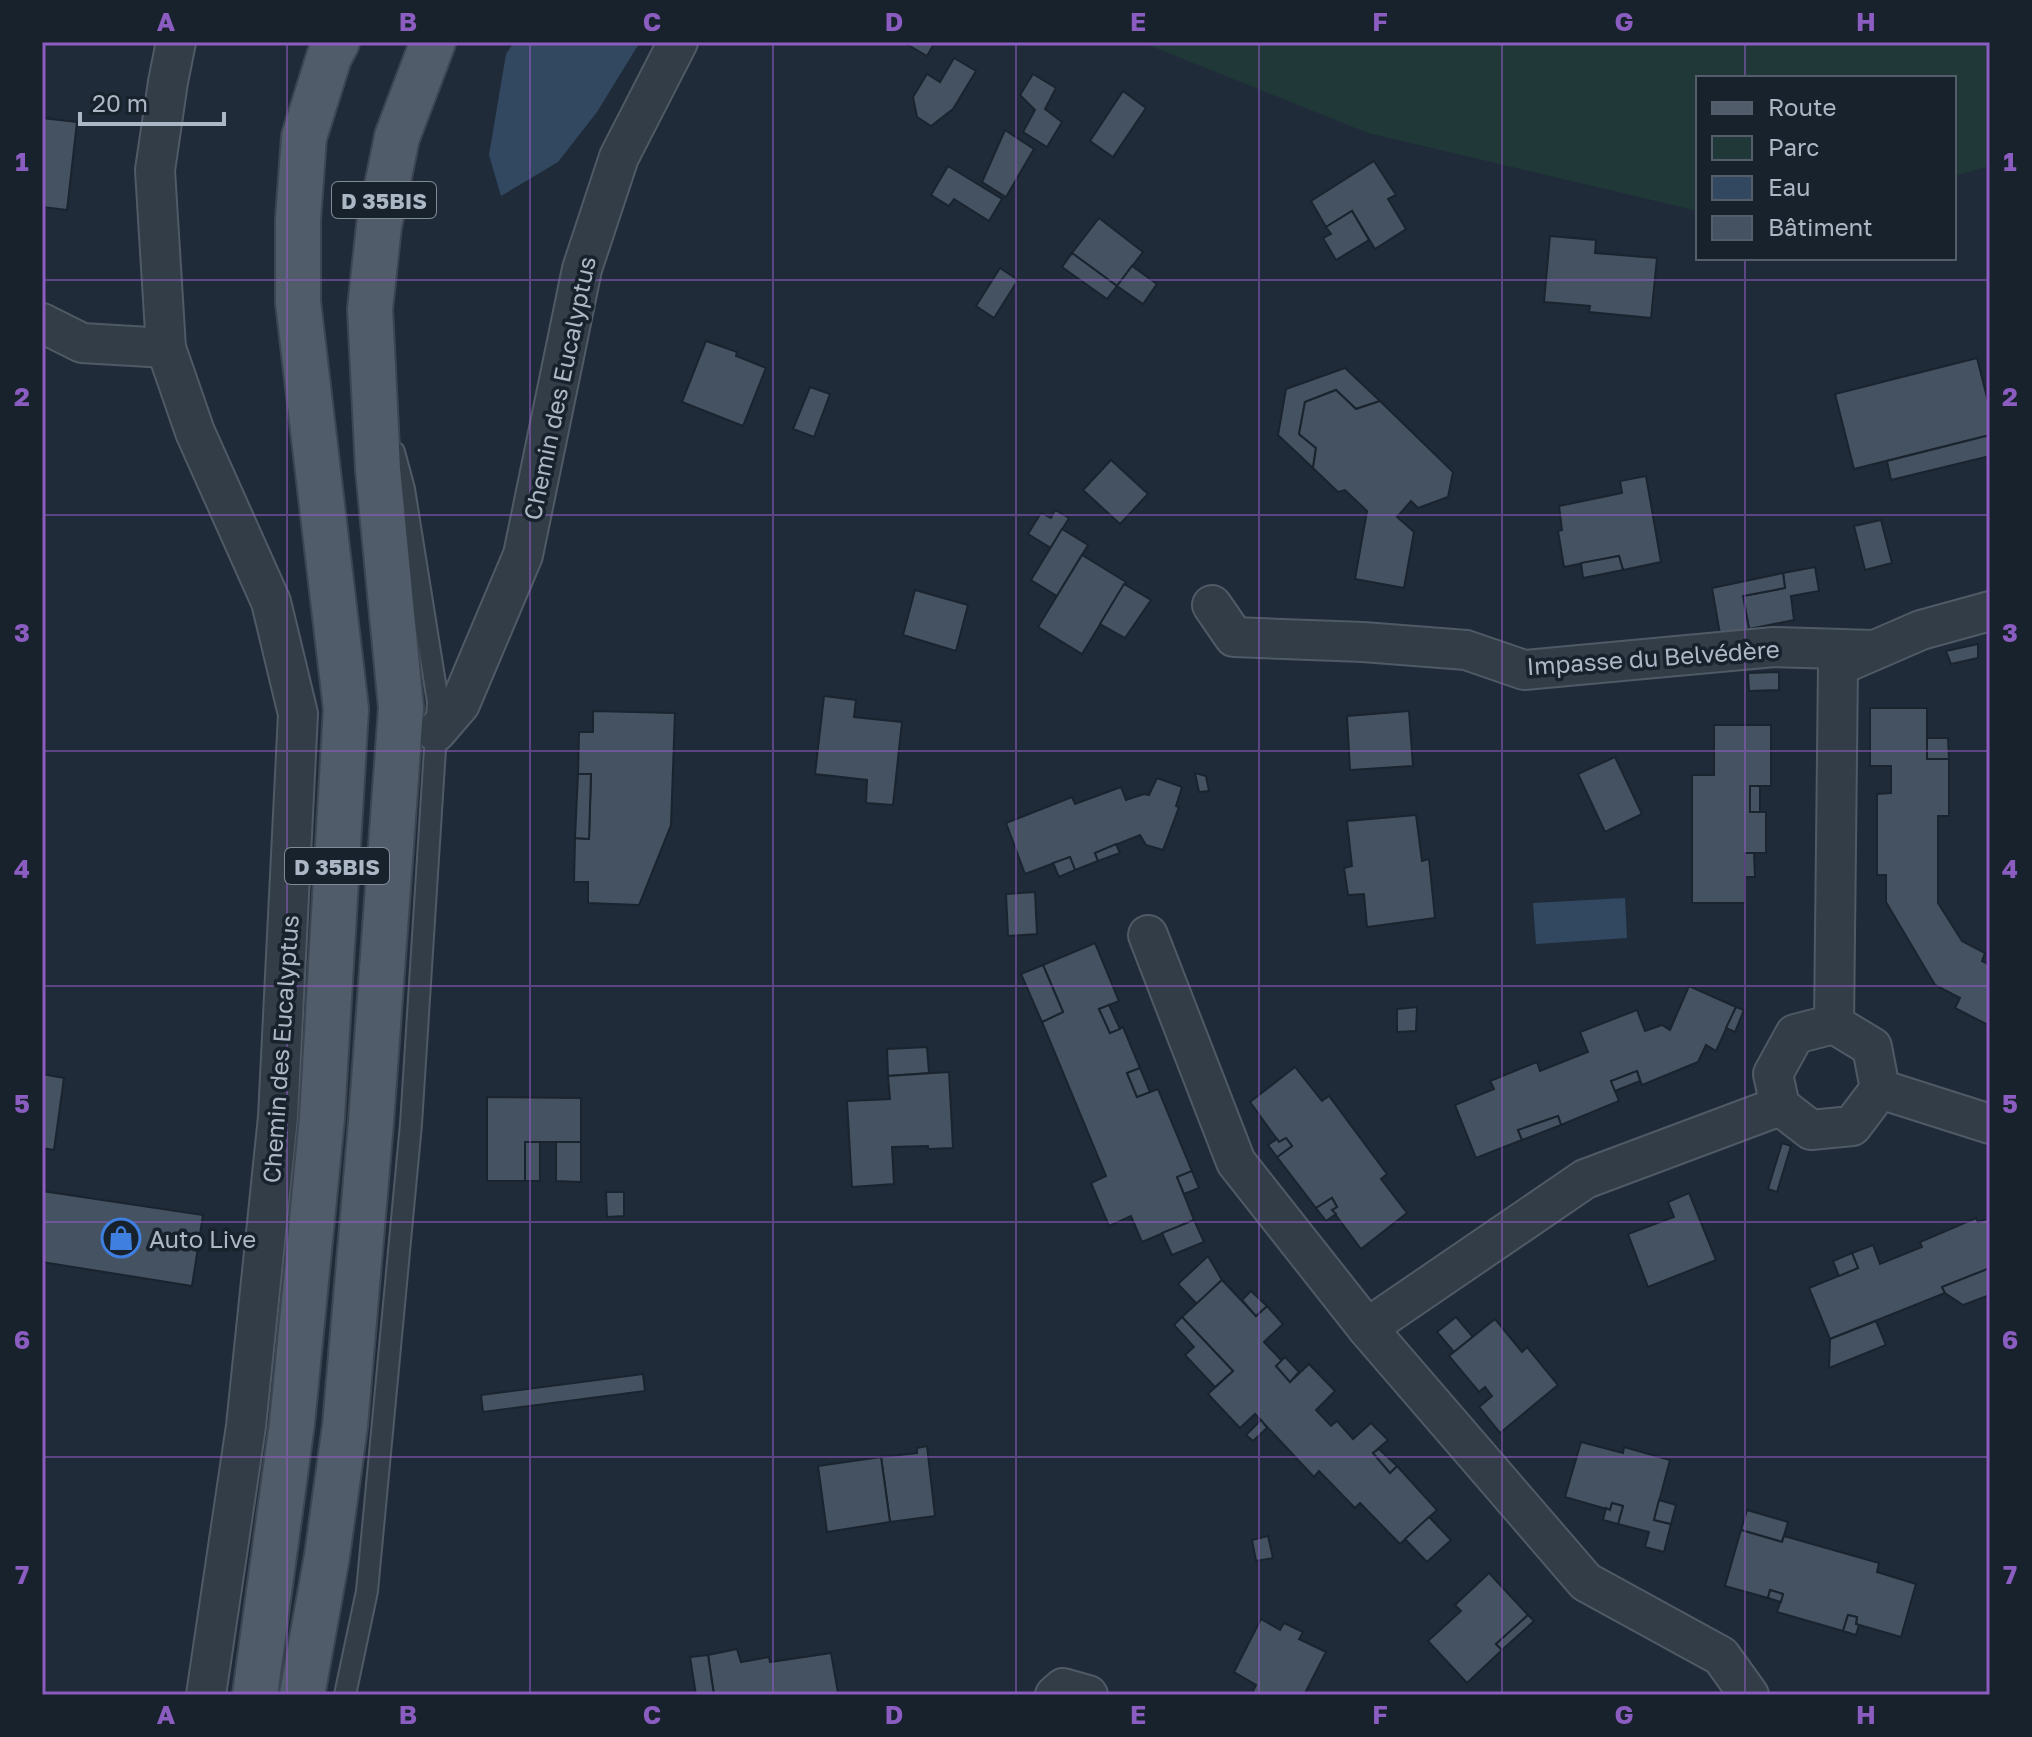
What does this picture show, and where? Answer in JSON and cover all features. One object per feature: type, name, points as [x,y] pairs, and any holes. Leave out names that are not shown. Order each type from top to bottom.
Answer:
[{"type":"main road","name":"Chemin des Eucalyptus","points":[[255,1695],[292,1423],[321,1133],[346,709],[298,302],[298,220],[304,137],[329,57],[337,42]]},
{"type":"main road","name":"D 35BIS","points":[[302,1695],[327,1556],[345,1426],[401,708],[378,469],[370,309],[379,226],[397,137],[433,42]]},
{"type":"street","name":"Chemin des Eucalyptus","points":[[176,42],[155,170],[166,348],[195,432],[271,602],[298,714],[278,1117],[246,1426],[206,1695]]},
{"type":"street","name":"Chemin des Eucalyptus","points":[[436,732],[460,704],[523,555],[582,269],[619,157],[678,42]]},
{"type":"street","points":[[42,323],[82,343],[166,348]]},
{"type":"street","name":"Impasse du Belvédère","points":[[1212,605],[1234,637],[1466,650],[1524,670],[1774,647],[1874,650]]},
{"type":"street","name":"Impasse du Belvédère","points":[[1834,1024],[1838,666],[1921,630],[1990,611]]},
{"type":"street","points":[[1148,935],[1236,1162],[1367,1328],[1586,1582],[1721,1656],[1749,1695]]},
{"type":"street","points":[[1834,1024],[1872,1047],[1880,1089],[1852,1126],[1811,1130],[1780,1106],[1773,1074],[1795,1034],[1834,1024]]},
{"type":"street","points":[[1880,1089],[1990,1124]]},
{"type":"street","points":[[1367,1328],[1585,1179],[1780,1106]]},
{"type":"street","points":[[1055,1695],[1063,1688],[1088,1695]]},
{"type":"lane","points":[[345,1695],[367,1591],[411,1124],[438,702],[404,489],[372,364]]},
{"type":"green space","points":[[1141,42],[1990,42],[1990,166],[1956,175],[1956,76],[1696,76],[1696,211],[1368,133]]},
{"type":"water","points":[[514,42],[640,42],[597,112],[558,162],[501,196],[489,155],[506,54]]},
{"type":"water","points":[[1625,898],[1627,938],[1536,944],[1533,903]]},
{"type":"building","points":[[903,42],[935,42],[927,56]]},
{"type":"building","points":[[954,58],[976,71],[953,109],[931,126],[917,117],[913,97],[927,74],[940,82]]},
{"type":"building","points":[[1033,74],[1056,88],[1045,109],[1062,122],[1047,147],[1023,132],[1035,110],[1020,95]]},
{"type":"building","points":[[1123,91],[1146,108],[1113,157],[1090,141]]},
{"type":"building","points":[[42,118],[77,122],[67,210],[42,207]]},
{"type":"building","points":[[1005,130],[1034,149],[1006,197],[982,182]]},
{"type":"building","points":[[1374,161],[1396,195],[1388,199],[1406,229],[1375,249],[1352,211],[1326,227],[1311,201]]},
{"type":"building","points":[[948,166],[1002,199],[989,221],[954,199],[949,206],[931,195]]},
{"type":"building","points":[[1352,211],[1369,240],[1336,260],[1323,238],[1331,234],[1326,227]]},
{"type":"building","points":[[1099,218],[1143,252],[1117,286],[1072,253]]},
{"type":"building","points":[[1550,236],[1596,240],[1595,253],[1657,258],[1651,318],[1589,312],[1590,306],[1544,302]]},
{"type":"building","points":[[1072,253],[1117,286],[1107,299],[1062,267]]},
{"type":"building","points":[[1132,266],[1157,284],[1143,304],[1117,286]]},
{"type":"building","points":[[1000,268],[1018,280],[994,318],[976,306]]},
{"type":"building","points":[[706,341],[737,352],[736,356],[766,368],[743,426],[682,402]]},
{"type":"building","points":[[1977,358],[1990,409],[1990,435],[1854,469],[1835,394]]},
{"type":"building","points":[[1345,368],[1380,401],[1356,409],[1336,390],[1305,402],[1299,434],[1316,448],[1313,468],[1278,435],[1286,389]]},
{"type":"building","points":[[810,387],[830,394],[814,437],[793,429]]},
{"type":"building","points":[[1336,390],[1356,409],[1380,401],[1453,472],[1448,497],[1418,508],[1411,501],[1397,517],[1414,532],[1404,588],[1355,579],[1367,511],[1345,490],[1338,492],[1313,468],[1316,448],[1299,434],[1305,402]]},
{"type":"building","points":[[1990,435],[1990,456],[1891,480],[1887,461]]},
{"type":"building","points":[[1111,460],[1148,494],[1120,524],[1083,490]]},
{"type":"building","points":[[1646,476],[1661,562],[1623,570],[1619,556],[1564,567],[1558,531],[1562,530],[1559,506],[1622,493],[1620,481]]},
{"type":"building","points":[[1055,510],[1069,518],[1051,548],[1028,534],[1041,513],[1051,518]]},
{"type":"building","points":[[1881,520],[1892,563],[1865,570],[1854,526]]},
{"type":"building","points":[[1062,529],[1088,545],[1057,596],[1031,580]]},
{"type":"building","points":[[1082,555],[1126,582],[1082,654],[1038,627]]},
{"type":"building","points":[[1619,556],[1623,570],[1583,578],[1581,563]]},
{"type":"building","points":[[1815,567],[1819,591],[1791,596],[1794,620],[1749,629],[1743,596],[1785,588],[1783,573]]},
{"type":"building","points":[[1783,573],[1785,588],[1743,596],[1749,629],[1720,634],[1712,588]]},
{"type":"building","points":[[1124,584],[1151,600],[1125,638],[1100,624]]},
{"type":"building","points":[[915,590],[968,605],[956,651],[903,635]]},
{"type":"building","points":[[1978,644],[1978,658],[1951,664],[1946,651]]},
{"type":"building","points":[[1779,672],[1779,690],[1749,691],[1748,673]]},
{"type":"building","points":[[824,696],[856,700],[854,717],[902,722],[893,805],[866,803],[867,780],[815,774]]},
{"type":"building","points":[[1870,708],[1927,708],[1927,759],[1949,759],[1949,816],[1938,816],[1938,903],[1962,941],[1985,953],[1982,961],[1990,965],[1990,1026],[1955,1008],[1960,998],[1935,985],[1886,902],[1886,875],[1877,875],[1877,794],[1891,793],[1891,766],[1870,766]]},
{"type":"building","points":[[593,711],[675,713],[671,825],[639,905],[588,903],[588,882],[574,882],[575,838],[589,839],[591,774],[578,774],[579,732],[593,732]]},
{"type":"building","points":[[1409,711],[1413,766],[1350,770],[1347,716]]},
{"type":"building","points":[[1714,725],[1771,725],[1771,786],[1750,786],[1750,812],[1766,812],[1766,853],[1745,853],[1745,903],[1692,903],[1692,775],[1714,775]]},
{"type":"building","points":[[1927,738],[1948,738],[1949,759],[1927,759]]},
{"type":"building","points":[[1615,757],[1642,814],[1605,832],[1578,774]]},
{"type":"building","points":[[1195,773],[1206,776],[1209,791],[1199,792]]},
{"type":"building","points":[[578,774],[591,774],[589,839],[575,838]]},
{"type":"building","points":[[1157,778],[1182,787],[1176,806],[1179,807],[1163,850],[1146,845],[1140,835],[1095,853],[1098,861],[1075,870],[1070,857],[1025,874],[1006,823],[1072,797],[1075,804],[1121,787],[1126,800],[1149,795]]},
{"type":"building","points":[[1750,786],[1760,786],[1760,812],[1750,812]]},
{"type":"building","points":[[1416,815],[1422,861],[1429,859],[1435,918],[1367,927],[1364,894],[1348,895],[1344,868],[1352,866],[1347,821]]},
{"type":"building","points":[[1116,844],[1120,853],[1098,861],[1095,853]]},
{"type":"building","points":[[1745,853],[1754,853],[1755,877],[1745,877]]},
{"type":"building","points":[[1070,857],[1075,870],[1059,877],[1053,863]]},
{"type":"building","points":[[1035,892],[1037,934],[1008,936],[1006,894]]},
{"type":"building","points":[[1095,943],[1119,1001],[1099,1009],[1110,1033],[1123,1027],[1140,1068],[1127,1073],[1137,1097],[1158,1089],[1192,1171],[1177,1177],[1194,1220],[1142,1242],[1131,1216],[1109,1226],[1091,1183],[1106,1176],[1042,1022],[1063,1012],[1043,965]]},
{"type":"building","points":[[1043,965],[1063,1012],[1042,1022],[1021,974]]},
{"type":"building","points":[[1689,986],[1736,1007],[1716,1051],[1706,1045],[1698,1062],[1642,1085],[1637,1071],[1611,1081],[1619,1101],[1561,1125],[1558,1116],[1518,1130],[1522,1140],[1476,1158],[1455,1105],[1494,1089],[1490,1081],[1537,1062],[1540,1071],[1588,1052],[1580,1032],[1637,1010],[1645,1031],[1662,1025],[1670,1030]]},
{"type":"building","points":[[1109,1005],[1120,1029],[1110,1033],[1099,1009]]},
{"type":"building","points":[[1417,1007],[1416,1031],[1397,1032],[1397,1009]]},
{"type":"building","points":[[1736,1007],[1744,1010],[1735,1032],[1726,1028]]},
{"type":"building","points":[[927,1047],[929,1073],[888,1076],[887,1049]]},
{"type":"building","points":[[1295,1067],[1322,1101],[1329,1096],[1387,1174],[1381,1179],[1407,1213],[1361,1249],[1332,1210],[1337,1207],[1332,1198],[1316,1208],[1277,1157],[1292,1146],[1286,1138],[1279,1142],[1250,1102]]},
{"type":"building","points":[[1140,1068],[1150,1092],[1137,1097],[1127,1073]]},
{"type":"building","points":[[1637,1071],[1640,1081],[1615,1091],[1611,1081]]},
{"type":"building","points":[[949,1072],[953,1148],[892,1147],[894,1184],[852,1187],[847,1101],[890,1099],[888,1076]]},
{"type":"building","points":[[42,1074],[64,1078],[54,1150],[42,1148]]},
{"type":"building","points":[[487,1097],[581,1098],[581,1142],[525,1142],[525,1181],[487,1181]]},
{"type":"building","points":[[1558,1116],[1561,1125],[1522,1140],[1518,1130]]},
{"type":"building","points":[[1286,1138],[1292,1146],[1277,1157],[1268,1145]]},
{"type":"building","points":[[525,1142],[540,1142],[540,1181],[525,1181]]},
{"type":"building","points":[[556,1142],[581,1142],[581,1182],[556,1181]]},
{"type":"building","points":[[1782,1143],[1791,1146],[1777,1192],[1768,1189]]},
{"type":"building","points":[[1192,1171],[1199,1188],[1184,1194],[1177,1177]]},
{"type":"building","name":"Auto Live","points":[[42,1191],[203,1215],[192,1286],[42,1262]]},
{"type":"building","points":[[606,1192],[624,1192],[624,1216],[607,1217]]},
{"type":"building","points":[[1689,1193],[1716,1260],[1648,1287],[1628,1234],[1674,1217],[1668,1202]]},
{"type":"building","points":[[1332,1198],[1337,1207],[1332,1210],[1336,1214],[1326,1221],[1316,1208]]},
{"type":"building","points":[[1976,1218],[1978,1222],[1990,1218],[1990,1268],[1942,1287],[1945,1293],[1830,1339],[1809,1288],[1858,1268],[1852,1253],[1873,1245],[1880,1264],[1922,1247],[1920,1242]]},
{"type":"building","points":[[1194,1220],[1204,1242],[1172,1255],[1162,1233]]},
{"type":"building","points":[[1852,1253],[1858,1268],[1839,1276],[1833,1261]]},
{"type":"building","points":[[1208,1256],[1222,1280],[1197,1304],[1178,1284]]},
{"type":"building","points":[[1990,1268],[1990,1295],[1963,1305],[1945,1293],[1942,1287]]},
{"type":"building","points":[[1222,1280],[1256,1316],[1267,1306],[1283,1324],[1264,1342],[1282,1361],[1276,1366],[1290,1382],[1309,1364],[1335,1391],[1316,1410],[1331,1426],[1337,1421],[1353,1439],[1371,1423],[1388,1440],[1373,1453],[1390,1473],[1397,1466],[1437,1510],[1400,1544],[1360,1503],[1355,1508],[1319,1471],[1314,1477],[1255,1414],[1240,1428],[1208,1394],[1233,1371],[1182,1317]]},
{"type":"building","points":[[1251,1291],[1267,1306],[1256,1316],[1242,1300]]},
{"type":"building","points":[[1182,1317],[1233,1371],[1215,1387],[1185,1355],[1194,1347],[1174,1325]]},
{"type":"building","points":[[1456,1317],[1473,1337],[1454,1352],[1437,1332]]},
{"type":"building","points":[[1495,1319],[1522,1352],[1527,1347],[1558,1385],[1500,1433],[1479,1407],[1492,1396],[1485,1387],[1479,1392],[1449,1356]]},
{"type":"building","points":[[1876,1321],[1886,1345],[1829,1368],[1830,1339]]},
{"type":"building","points":[[1285,1357],[1299,1372],[1290,1382],[1276,1366]]},
{"type":"building","points":[[643,1374],[645,1391],[483,1412],[481,1395]]},
{"type":"building","points":[[1261,1420],[1267,1428],[1253,1441],[1246,1435]]},
{"type":"building","points":[[1581,1442],[1623,1453],[1624,1447],[1670,1460],[1654,1520],[1671,1524],[1664,1552],[1645,1547],[1649,1532],[1618,1524],[1623,1506],[1612,1503],[1610,1510],[1565,1497]]},
{"type":"building","points":[[927,1446],[935,1516],[890,1522],[881,1457],[917,1453],[917,1448]]},
{"type":"building","points":[[1379,1449],[1397,1466],[1390,1473],[1373,1453]]},
{"type":"building","points":[[881,1457],[890,1522],[827,1532],[818,1466]]},
{"type":"building","points":[[1659,1500],[1676,1505],[1671,1524],[1654,1520]]},
{"type":"building","points":[[1612,1503],[1623,1506],[1618,1524],[1603,1520],[1606,1508],[1610,1510]]},
{"type":"building","points":[[1747,1510],[1788,1522],[1782,1542],[1741,1530]]},
{"type":"building","points":[[1429,1517],[1451,1540],[1427,1562],[1405,1539]]},
{"type":"building","points":[[1741,1530],[1782,1542],[1784,1536],[1879,1563],[1877,1572],[1916,1584],[1901,1637],[1856,1624],[1857,1617],[1848,1615],[1843,1631],[1777,1612],[1783,1594],[1770,1590],[1768,1598],[1725,1586]]},
{"type":"building","points":[[1268,1536],[1273,1558],[1256,1561],[1252,1540]]},
{"type":"building","points":[[1489,1573],[1528,1615],[1496,1644],[1502,1650],[1467,1683],[1428,1641],[1461,1611],[1455,1605]]},
{"type":"building","points":[[1770,1590],[1783,1594],[1781,1602],[1768,1598]]},
{"type":"building","points":[[1528,1615],[1534,1621],[1502,1650],[1496,1644]]},
{"type":"building","points":[[1848,1615],[1857,1617],[1856,1624],[1859,1625],[1856,1635],[1843,1631]]},
{"type":"building","points":[[1261,1619],[1280,1630],[1284,1623],[1303,1632],[1299,1639],[1326,1652],[1304,1695],[1256,1695],[1252,1693],[1256,1685],[1234,1672]]},
{"type":"building","points":[[737,1649],[741,1662],[769,1657],[770,1662],[831,1653],[838,1693],[714,1695],[708,1655]]},
{"type":"building","points":[[708,1655],[714,1695],[696,1695],[690,1657]]},
{"type":"place","name":"Auto Live","points":[[121,1238]]}]
